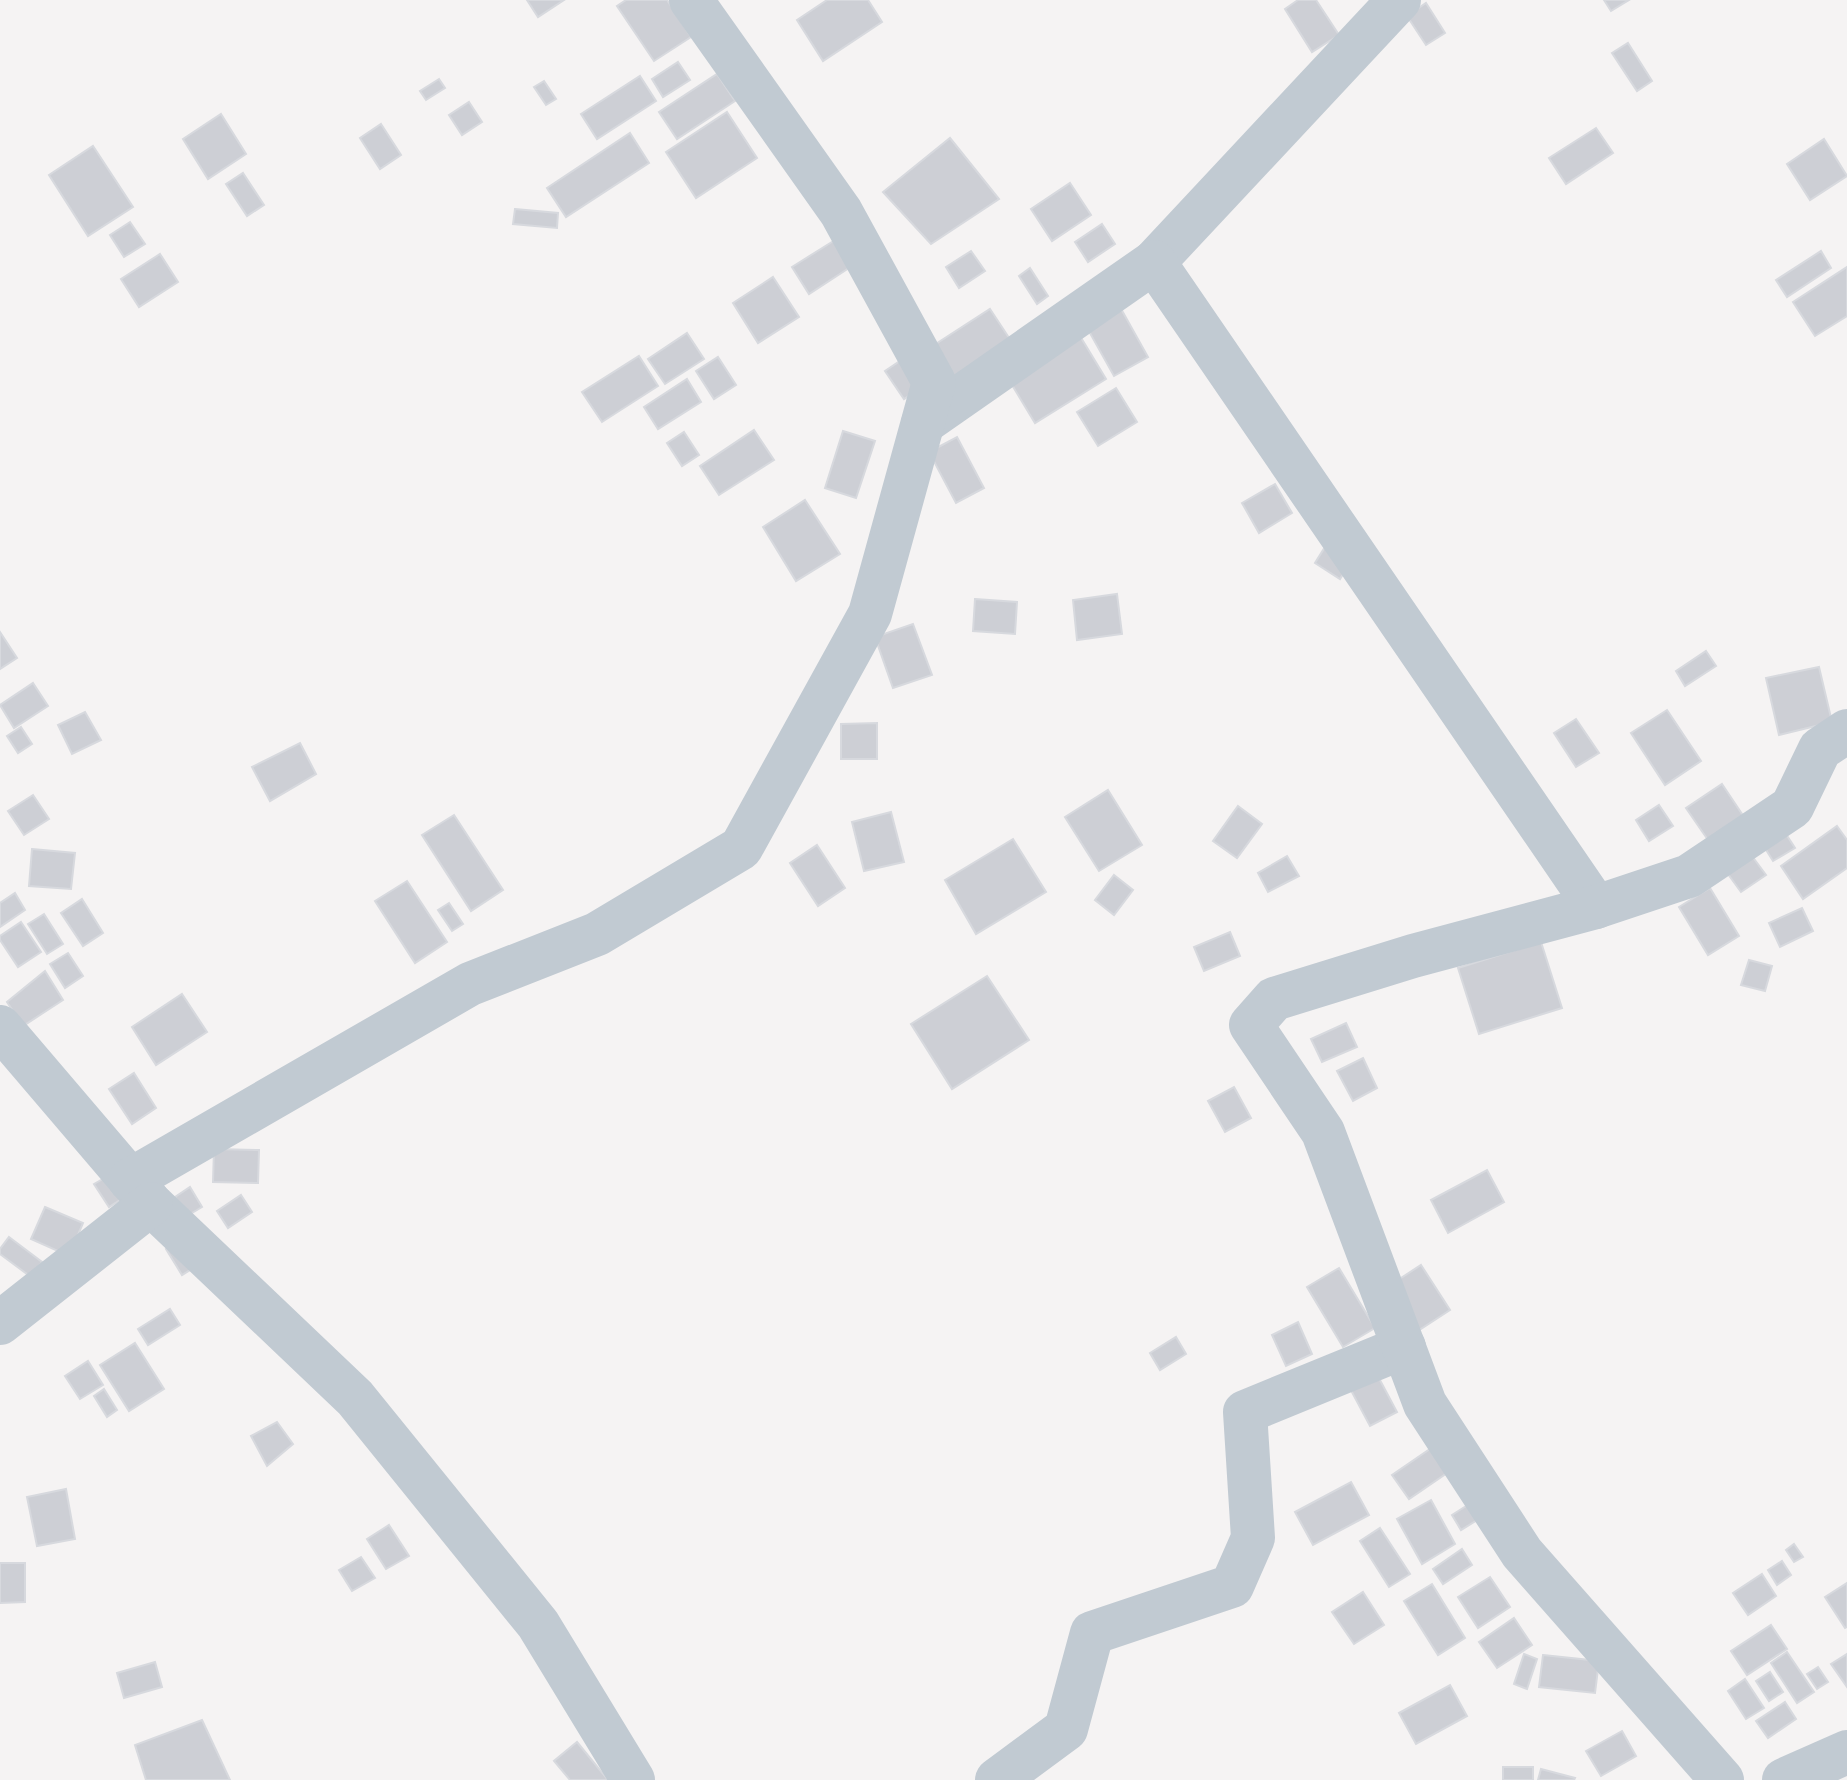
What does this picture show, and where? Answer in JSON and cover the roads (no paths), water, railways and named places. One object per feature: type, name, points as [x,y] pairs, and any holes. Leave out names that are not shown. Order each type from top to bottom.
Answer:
[{"type":"street","points":[[0,1323],[141,1192],[470,984],[597,934],[741,848],[870,614],[934,382],[841,212],[691,0]]},
{"type":"street","points":[[923,423],[1154,262],[1399,0]]},
{"type":"street","points":[[1154,262],[1596,907]]},
{"type":"street","points":[[1722,1780],[1522,1553],[1425,1404],[1323,1132],[1251,1025],[1274,999],[1413,956],[1596,907],[1689,876],[1792,807],[1820,749],[1847,731]]},
{"type":"street","points":[[0,1027],[141,1192],[355,1398],[538,1624],[633,1780]]},
{"type":"street","points":[[997,1780],[1066,1729],[1092,1633],[1232,1586],[1253,1538],[1245,1412],[1404,1347]]},
{"type":"street","points":[[1784,1780],[1847,1752]]}]
